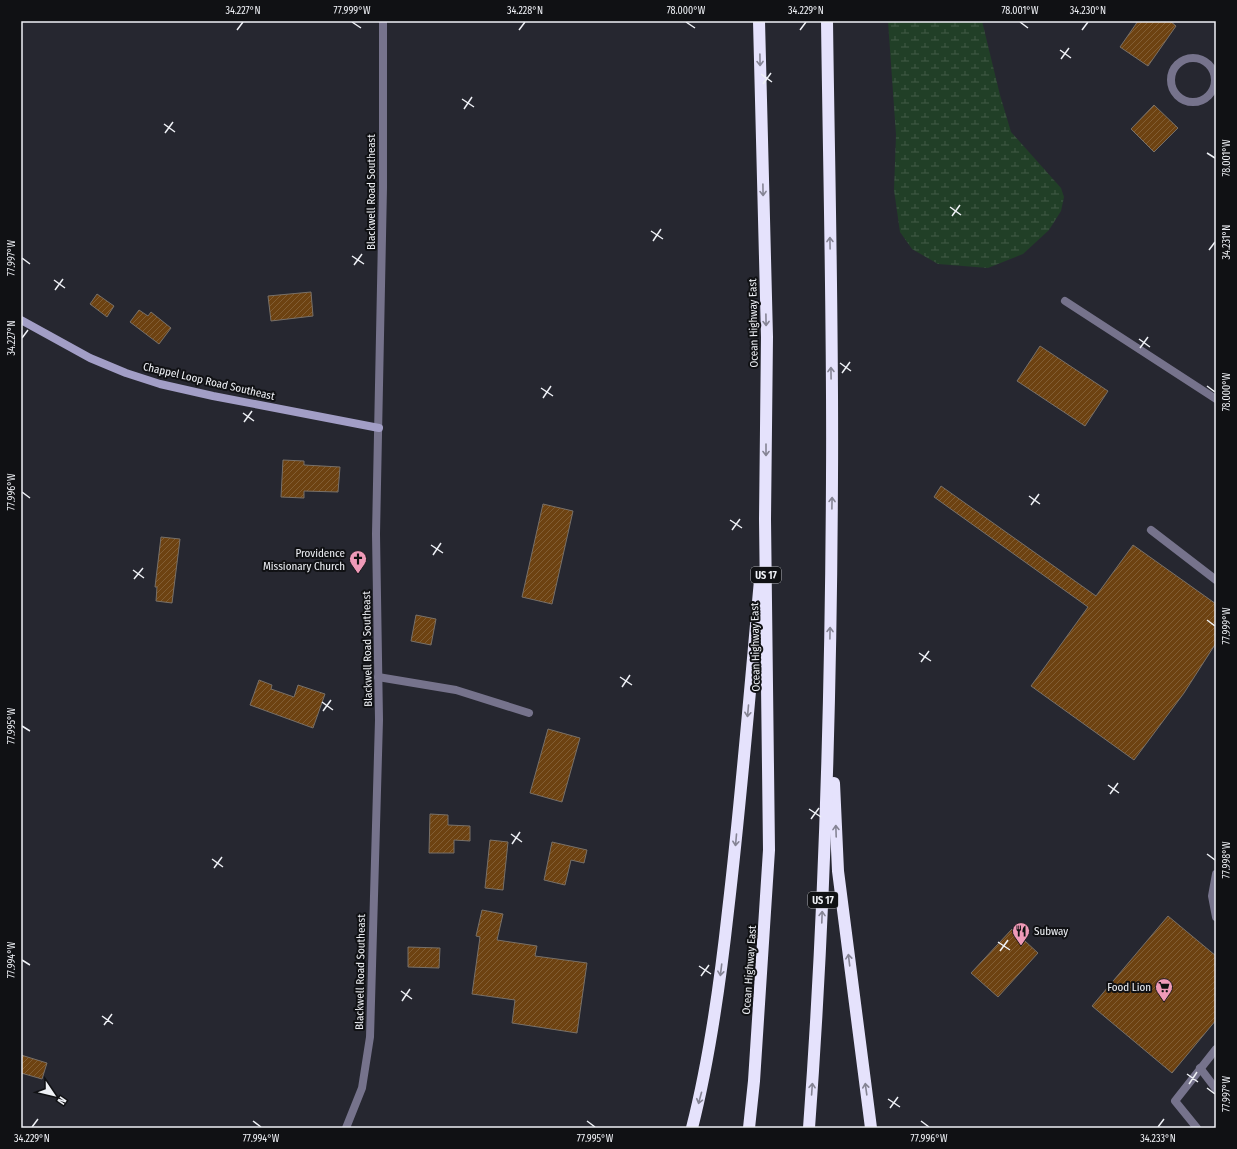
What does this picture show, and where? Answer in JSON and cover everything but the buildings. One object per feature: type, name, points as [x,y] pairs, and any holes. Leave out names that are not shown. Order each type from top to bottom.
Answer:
[{"type":"highway","name":"Ocean Highway East","points":[[748,1128],[754,1081],[769,850],[765,519],[767,337],[759,21]]},
{"type":"highway","name":"US 17","points":[[809,1128],[819,1000],[829,672],[832,476],[827,21]]},
{"type":"highway","points":[[692,1128],[702,1088],[719,987],[735,853],[765,519]]},
{"type":"highway","points":[[829,672],[838,871],[871,1128]]},
{"type":"street","name":"Blackwell Road Southeast","points":[[346,1128],[362,1088],[370,1037],[379,720],[376,534],[379,428],[383,21]]},
{"type":"street","points":[[1186,59],[1200,59],[1211,67],[1214,74],[1215,88],[1201,100],[1189,101],[1184,99],[1175,91],[1172,74],[1175,68],[1186,59]]},
{"type":"street","points":[[1065,301],[1216,399]]},
{"type":"street","name":"Chappel Loop Road Southeast","points":[[21,320],[90,358],[126,373],[160,384],[213,396],[379,428]]},
{"type":"street","points":[[1151,530],[1216,580]]},
{"type":"street","points":[[378,677],[456,690],[529,713]]},
{"type":"street","points":[[1216,874],[1212,896],[1216,917]]},
{"type":"street","points":[[1197,1128],[1175,1101],[1216,1049]]},
{"type":"street","points":[[1200,1068],[1216,1090]]},
{"type":"green space","points":[[888,21],[982,21],[1000,95],[1011,132],[1061,188],[1064,197],[1061,211],[1049,230],[1023,254],[988,268],[938,264],[912,249],[900,232],[894,190],[896,135]]},
{"type":"place","name":"Providence Missionary Church","points":[[358,574]]},
{"type":"place","name":"Subway","points":[[1021,946]]},
{"type":"place","name":"Food Lion","points":[[1164,1002]]}]
